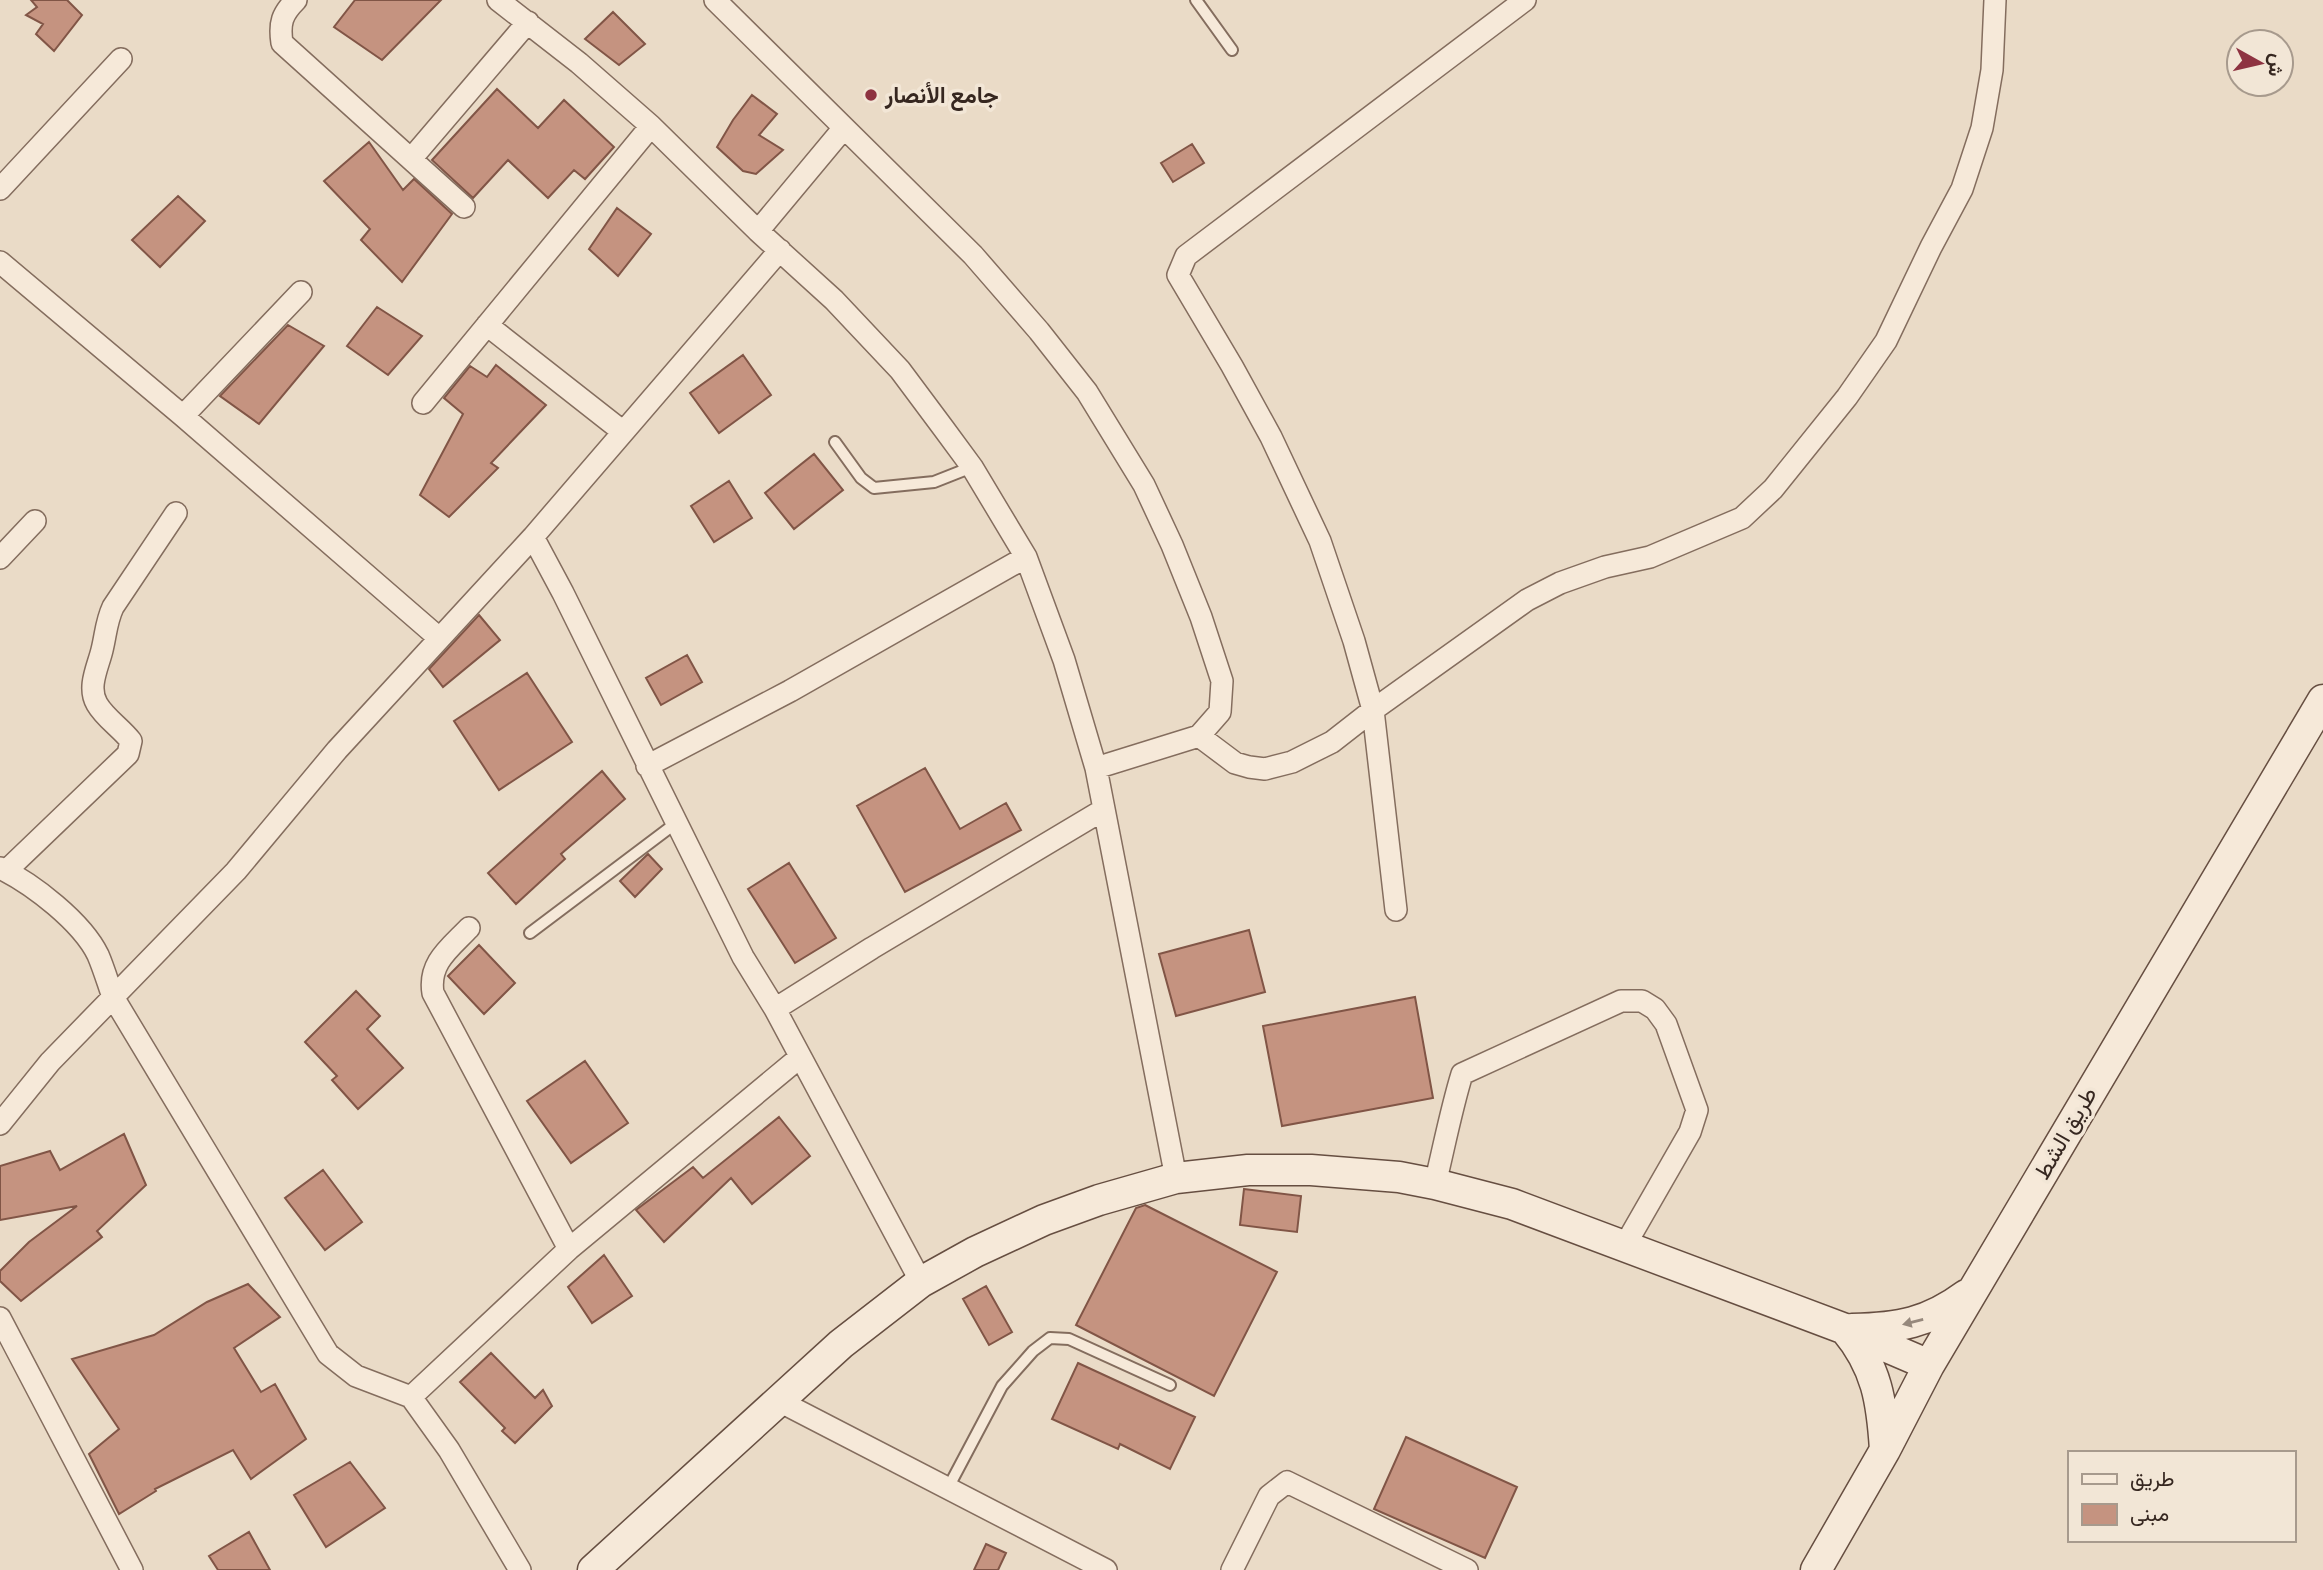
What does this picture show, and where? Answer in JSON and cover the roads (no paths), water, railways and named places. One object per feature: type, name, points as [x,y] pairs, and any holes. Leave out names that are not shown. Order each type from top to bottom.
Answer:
[{"type":"street","points":[[296,0],[282,16],[282,43],[464,207]]},
{"type":"street","points":[[498,0],[579,62],[834,300],[900,370],[972,467],[1026,557],[1064,660],[1096,768],[1176,1178]]},
{"type":"street","points":[[715,0],[973,255],[1039,331],[1087,392],[1144,485],[1201,617],[1222,681],[1220,712],[1199,736],[1096,768]]},
{"type":"street","points":[[1396,910],[1373,710],[1354,641],[1320,541],[1264,425],[1178,275],[1186,256],[1525,0]]},
{"type":"street","points":[[1199,736],[1235,763],[1249,767],[1265,769],[1292,762],[1320,749],[1527,600],[1560,583],[1605,567],[1650,557],[1742,518],[1773,489],[1847,397],[1886,341],[1962,189],[1982,128],[1992,70],[1995,0]]},
{"type":"street","points":[[411,159],[528,22]]},
{"type":"street","points":[[0,189],[121,59]]},
{"type":"street","points":[[422,403],[650,126]]},
{"type":"street","points":[[758,230],[843,129]]},
{"type":"street","points":[[0,1124],[50,1062],[236,871],[337,750],[533,537],[780,250]]},
{"type":"street","points":[[0,262],[439,638]]},
{"type":"street","points":[[183,416],[300,292]]},
{"type":"street","points":[[487,325],[622,431]]},
{"type":"street","points":[[176,513],[113,607],[106,624],[102,652],[96,669],[93,690],[95,701],[131,741],[128,754],[3,869],[67,914],[82,929],[97,954],[113,997],[328,1354],[356,1376],[411,1397],[449,1450],[520,1570]]},
{"type":"street","points":[[0,558],[35,522]]},
{"type":"street","points":[[533,537],[564,593],[743,957],[775,1009],[921,1282]]},
{"type":"street","points":[[647,766],[790,691],[1026,557]]},
{"type":"street","name":"طريق الشط","points":[[1816,1570],[1885,1450],[1928,1364],[2323,700]]},
{"type":"street","points":[[775,1009],[1103,810]]},
{"type":"street","points":[[469,928],[438,961],[431,981],[433,993],[569,1249]]},
{"type":"street","points":[[1435,1184],[1451,1110],[1462,1074],[1620,1001],[1642,1001],[1655,1009],[1666,1024],[1697,1110],[1690,1132],[1624,1247]]},
{"type":"street","points":[[411,1397],[569,1249],[799,1058]]},
{"type":"street","points":[[593,1570],[841,1344],[921,1282],[975,1252],[1044,1220],[1099,1200],[1176,1178],[1248,1170],[1311,1170],[1399,1177],[1435,1184],[1512,1204],[1845,1329],[1928,1364]]},
{"type":"street","points":[[1845,1329],[1887,1328],[1922,1321],[1945,1310],[1973,1290]]},
{"type":"street","points":[[0,1318],[132,1570]]},
{"type":"street","points":[[1845,1329],[1861,1348],[1875,1378],[1885,1450]]},
{"type":"street","points":[[779,1401],[1106,1570]]},
{"type":"street","points":[[1231,1570],[1269,1496],[1287,1482],[1467,1570]]},
{"type":"lane","points":[[1196,0],[1232,50]]},
{"type":"lane","points":[[835,442],[861,478],[874,488],[934,482],[972,467]]},
{"type":"lane","points":[[530,933],[676,823]]},
{"type":"lane","points":[[948,1489],[1002,1386],[1032,1351],[1050,1338],[1069,1339],[1170,1385]]},
{"type":"place","name":"جامع الأنصار","points":[[871,95]]}]
